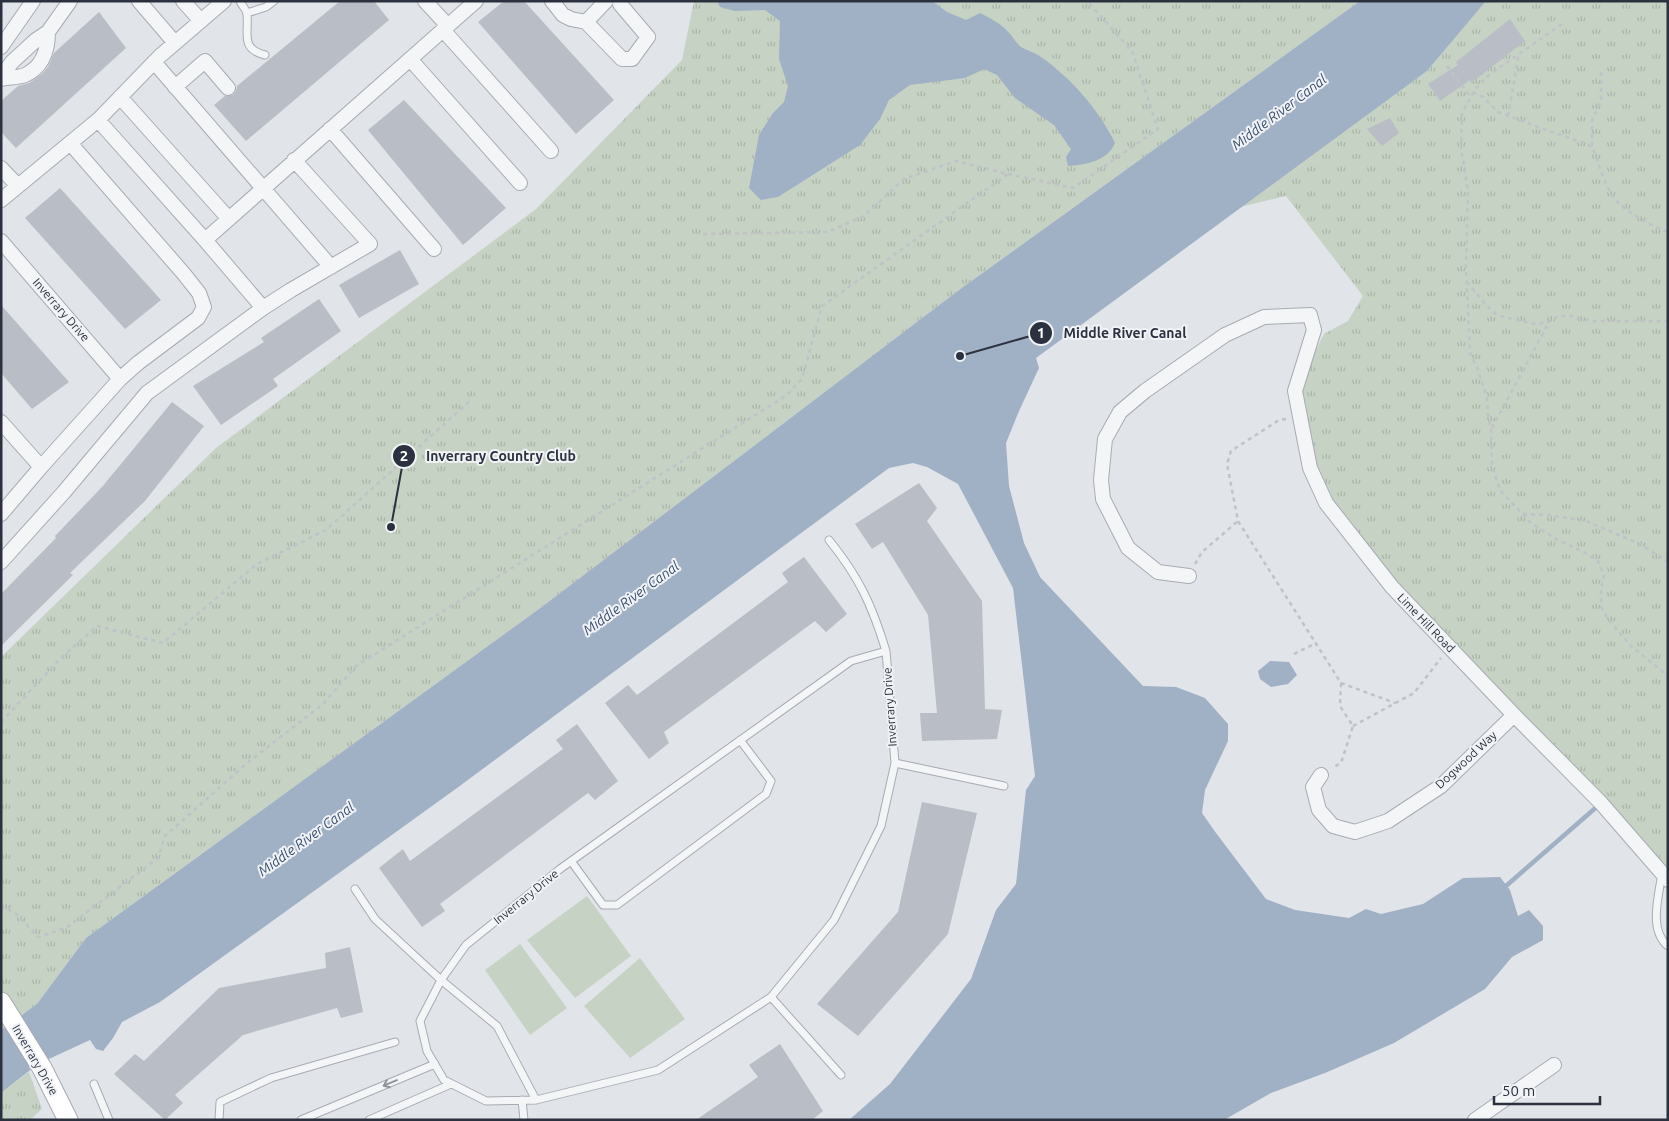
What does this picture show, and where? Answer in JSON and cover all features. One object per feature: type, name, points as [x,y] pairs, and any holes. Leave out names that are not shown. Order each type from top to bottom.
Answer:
[{"type":"street","points":[[1,48],[33,1]]},
{"type":"street","points":[[1,78],[12,62],[36,40],[48,32],[70,1]]},
{"type":"street","points":[[139,1],[175,43]]},
{"type":"street","points":[[183,1],[201,22]]},
{"type":"street","points":[[1,200],[98,120],[154,62],[224,1]]},
{"type":"street","points":[[425,1],[445,28],[551,151]]},
{"type":"street","points":[[206,240],[262,188],[476,1]]},
{"type":"street","points":[[552,1],[563,15],[586,22],[622,59],[632,59],[648,38],[613,3],[586,22]]},
{"type":"street","points":[[1,78],[24,75],[43,60],[48,46],[48,32]]},
{"type":"street","points":[[410,59],[520,183]]},
{"type":"street","points":[[175,87],[205,61],[228,88]]},
{"type":"street","points":[[154,62],[331,267]]},
{"type":"street","points":[[120,97],[229,219]]},
{"type":"street","points":[[98,120],[206,240],[263,308]]},
{"type":"street","points":[[330,129],[434,249]]},
{"type":"street","points":[[1,514],[120,379],[138,363],[198,318],[204,307],[199,293],[184,274],[70,143]]},
{"type":"street","points":[[1,562],[64,492],[147,393],[263,308],[370,244],[294,160]]},
{"type":"street","points":[[1,168],[18,186]]},
{"type":"street","name":"Inverrary Drive","points":[[1,241],[120,379]]},
{"type":"street","name":"Lime Hill Road","points":[[1189,576],[1158,572],[1128,548],[1103,499],[1101,480],[1105,439],[1120,412],[1145,391],[1225,334],[1264,318],[1310,315],[1314,330],[1295,391],[1310,468],[1326,503],[1392,587],[1601,803],[1665,876]]},
{"type":"street","points":[[1,422],[41,467]]},
{"type":"street","name":"Dogwood Way","points":[[1321,775],[1313,787],[1319,810],[1333,826],[1356,832],[1388,821],[1441,786],[1514,715]]},
{"type":"street","name":"Inverrary Drive","points":[[1,1002],[42,1068],[68,1120]]},
{"type":"street","points":[[1475,1120],[1554,1065]]},
{"type":"lane","points":[[240,1],[247,13],[246,39],[252,48],[264,55]]},
{"type":"lane","points":[[247,13],[266,7],[274,1]]},
{"type":"lane","points":[[829,540],[848,564],[864,591],[878,623],[886,650]]},
{"type":"lane","name":"Inverrary Drive","points":[[886,650],[895,763],[881,826],[834,920],[771,997],[658,1070],[536,1100],[486,1101],[444,1080],[427,1051],[420,1021],[441,980],[466,945],[571,861],[740,740],[851,661],[886,650]]},
{"type":"lane","points":[[571,861],[603,905],[617,905],[766,794],[771,781],[740,740]]},
{"type":"lane","points":[[895,763],[1004,786]]},
{"type":"lane","points":[[1665,876],[1656,918],[1662,941],[1668,946]]},
{"type":"lane","points":[[355,889],[375,919],[441,980],[497,1026],[536,1100]]},
{"type":"lane","points":[[771,997],[840,1075]]},
{"type":"lane","points":[[219,1120],[220,1102],[271,1078],[395,1042]]},
{"type":"lane","points":[[302,1120],[320,1117],[435,1064]]},
{"type":"lane","points":[[94,1084],[109,1120]]},
{"type":"lane","points":[[369,1120],[451,1084]]},
{"type":"lane","points":[[522,1100],[524,1120]]},
{"type":"path","points":[[700,234],[828,232],[864,216],[904,178],[956,161],[1074,188],[1158,129],[1132,51],[1087,1]]},
{"type":"path","points":[[1562,24],[1489,75],[1473,92],[1462,113],[1461,148],[1468,191],[1466,280],[1470,353],[1487,398],[1491,429],[1492,467],[1500,490],[1531,523],[1556,539],[1598,561],[1604,576],[1601,589],[1601,606],[1608,619],[1631,646],[1668,678]]},
{"type":"path","points":[[1508,116],[1519,53]]},
{"type":"path","points":[[1447,66],[1471,97]]},
{"type":"path","points":[[1601,72],[1602,100],[1592,122],[1592,147],[1612,196],[1625,208],[1648,223],[1668,232]]},
{"type":"path","points":[[1473,92],[1484,97],[1498,112],[1592,147]]},
{"type":"path","points":[[1,905],[16,914],[38,937],[66,928],[158,858],[165,836],[246,764],[323,704],[356,666],[787,395],[802,379],[822,306],[1008,174]]},
{"type":"path","points":[[1466,280],[1486,305],[1497,315],[1536,324],[1549,322],[1555,318],[1567,315],[1592,322],[1668,322]]},
{"type":"path","points":[[1491,429],[1549,322]]},
{"type":"path","points":[[1,722],[62,657],[97,626],[163,643],[257,564],[326,530],[471,400]]},
{"type":"path","points":[[1300,418],[1279,420],[1231,450],[1227,464],[1238,521],[1341,683],[1340,706],[1353,726]]},
{"type":"path","points":[[1522,514],[1586,520],[1642,545],[1668,562]]},
{"type":"path","points":[[1189,576],[1202,552],[1238,521]]},
{"type":"path","points":[[1294,654],[1316,643]]},
{"type":"path","points":[[1321,775],[1341,763],[1353,726],[1414,693],[1449,647]]},
{"type":"path","points":[[1341,683],[1395,703]]},
{"type":"green space","points":[[694,1],[1360,1],[959,290],[543,606],[86,938],[37,1004],[1,1030],[1,657],[216,448],[536,209],[682,60]]},
{"type":"green space","points":[[1486,1],[1668,1],[1668,880],[1514,715],[1326,503],[1295,391],[1324,334],[1348,321],[1363,296],[1286,196],[1240,207],[1427,71]]},
{"type":"green space","points":[[587,896],[631,956],[575,998],[527,940]]},
{"type":"green space","points":[[520,944],[567,1008],[530,1035],[485,970]]},
{"type":"green space","points":[[640,958],[685,1019],[630,1058],[584,1006]]},
{"type":"green space","points":[[29,1072],[42,1109],[30,1120],[1,1120],[1,1093]]},
{"type":"water","points":[[717,1],[932,1],[947,12],[966,20],[980,13],[1004,28],[1021,47],[1039,55],[1063,75],[1083,95],[1101,119],[1115,143],[1112,149],[1102,158],[1082,165],[1068,166],[1066,157],[1071,149],[1054,125],[1015,98],[997,75],[984,69],[965,78],[910,85],[889,100],[880,119],[860,145],[778,197],[761,200],[749,188],[759,135],[773,113],[784,102],[788,86],[779,59],[780,21],[765,10],[735,11],[720,7]]},
{"type":"water","points":[[1360,1],[1486,1],[1427,71],[1036,358],[1039,368],[1006,443],[1009,486],[1024,543],[1040,577],[1143,686],[1176,687],[1205,698],[1228,724],[1228,741],[1205,790],[1202,813],[1266,899],[1295,910],[1349,918],[1366,909],[1381,914],[1423,904],[1463,878],[1500,877],[1510,890],[1518,916],[1529,910],[1543,926],[1543,940],[1512,957],[1485,989],[1394,1043],[1325,1073],[1271,1093],[1224,1120],[849,1120],[890,1084],[971,979],[996,910],[1016,884],[1026,790],[1035,776],[1013,588],[958,484],[927,467],[913,463],[889,468],[457,788],[160,1002],[122,1022],[103,1051],[96,1049],[90,1040],[38,1064],[1,1093],[1,1030],[37,1004],[86,938],[543,606],[959,290]]},
{"type":"water","points":[[1270,661],[1289,662],[1297,675],[1288,684],[1271,687],[1260,679],[1258,671]]},
{"type":"building","points":[[340,1],[374,1],[389,20],[246,141],[214,105],[225,96],[233,95],[237,86]]},
{"type":"building","points":[[504,1],[524,1],[614,100],[576,134],[478,22]]},
{"type":"building","points":[[99,12],[126,48],[16,148],[1,132],[1,101],[18,86],[29,83],[42,74],[48,67],[54,53]]},
{"type":"building","points":[[1510,19],[1525,41],[1471,83],[1470,80],[1440,101],[1428,84],[1458,65],[1456,62]]},
{"type":"building","points":[[404,100],[506,208],[463,245],[368,130]]},
{"type":"building","points":[[1390,118],[1399,133],[1382,146],[1367,129]]},
{"type":"building","points":[[60,188],[161,300],[125,329],[25,218]]},
{"type":"building","points":[[400,250],[419,284],[359,318],[339,285]]},
{"type":"building","points":[[319,299],[341,331],[273,379],[278,386],[221,425],[193,386],[264,342],[261,338]]},
{"type":"building","points":[[1,305],[69,382],[32,409],[1,373]]},
{"type":"building","points":[[172,402],[204,426],[145,501],[70,573],[73,575],[1,646],[1,594],[56,538],[55,536],[102,487]]},
{"type":"building","points":[[919,483],[937,508],[927,521],[982,601],[985,709],[1002,710],[997,739],[922,741],[920,713],[937,713],[928,615],[883,542],[872,549],[855,524]]},
{"type":"building","points":[[804,557],[847,614],[826,632],[815,621],[664,732],[669,743],[649,759],[605,703],[628,685],[637,695],[788,582],[782,573]]},
{"type":"building","points":[[577,724],[618,781],[595,800],[588,793],[440,904],[445,911],[422,927],[379,868],[403,849],[410,861],[563,749],[556,740]]},
{"type":"building","points":[[922,802],[977,813],[948,934],[858,1036],[817,1004],[898,912]]},
{"type":"building","points":[[350,947],[363,1012],[341,1018],[337,1008],[243,1035],[175,1095],[183,1103],[165,1120],[114,1074],[135,1054],[144,1061],[219,988],[326,968],[325,953]]},
{"type":"building","points":[[780,1044],[823,1111],[812,1120],[696,1120],[758,1077],[749,1065]]},
{"type":"waterway","points":[[1506,886],[1600,804]]},
{"type":"place","name":"Middle River Canal","points":[[960,356]]},
{"type":"place","name":"Inverrary Country Club","points":[[391,527]]}]
